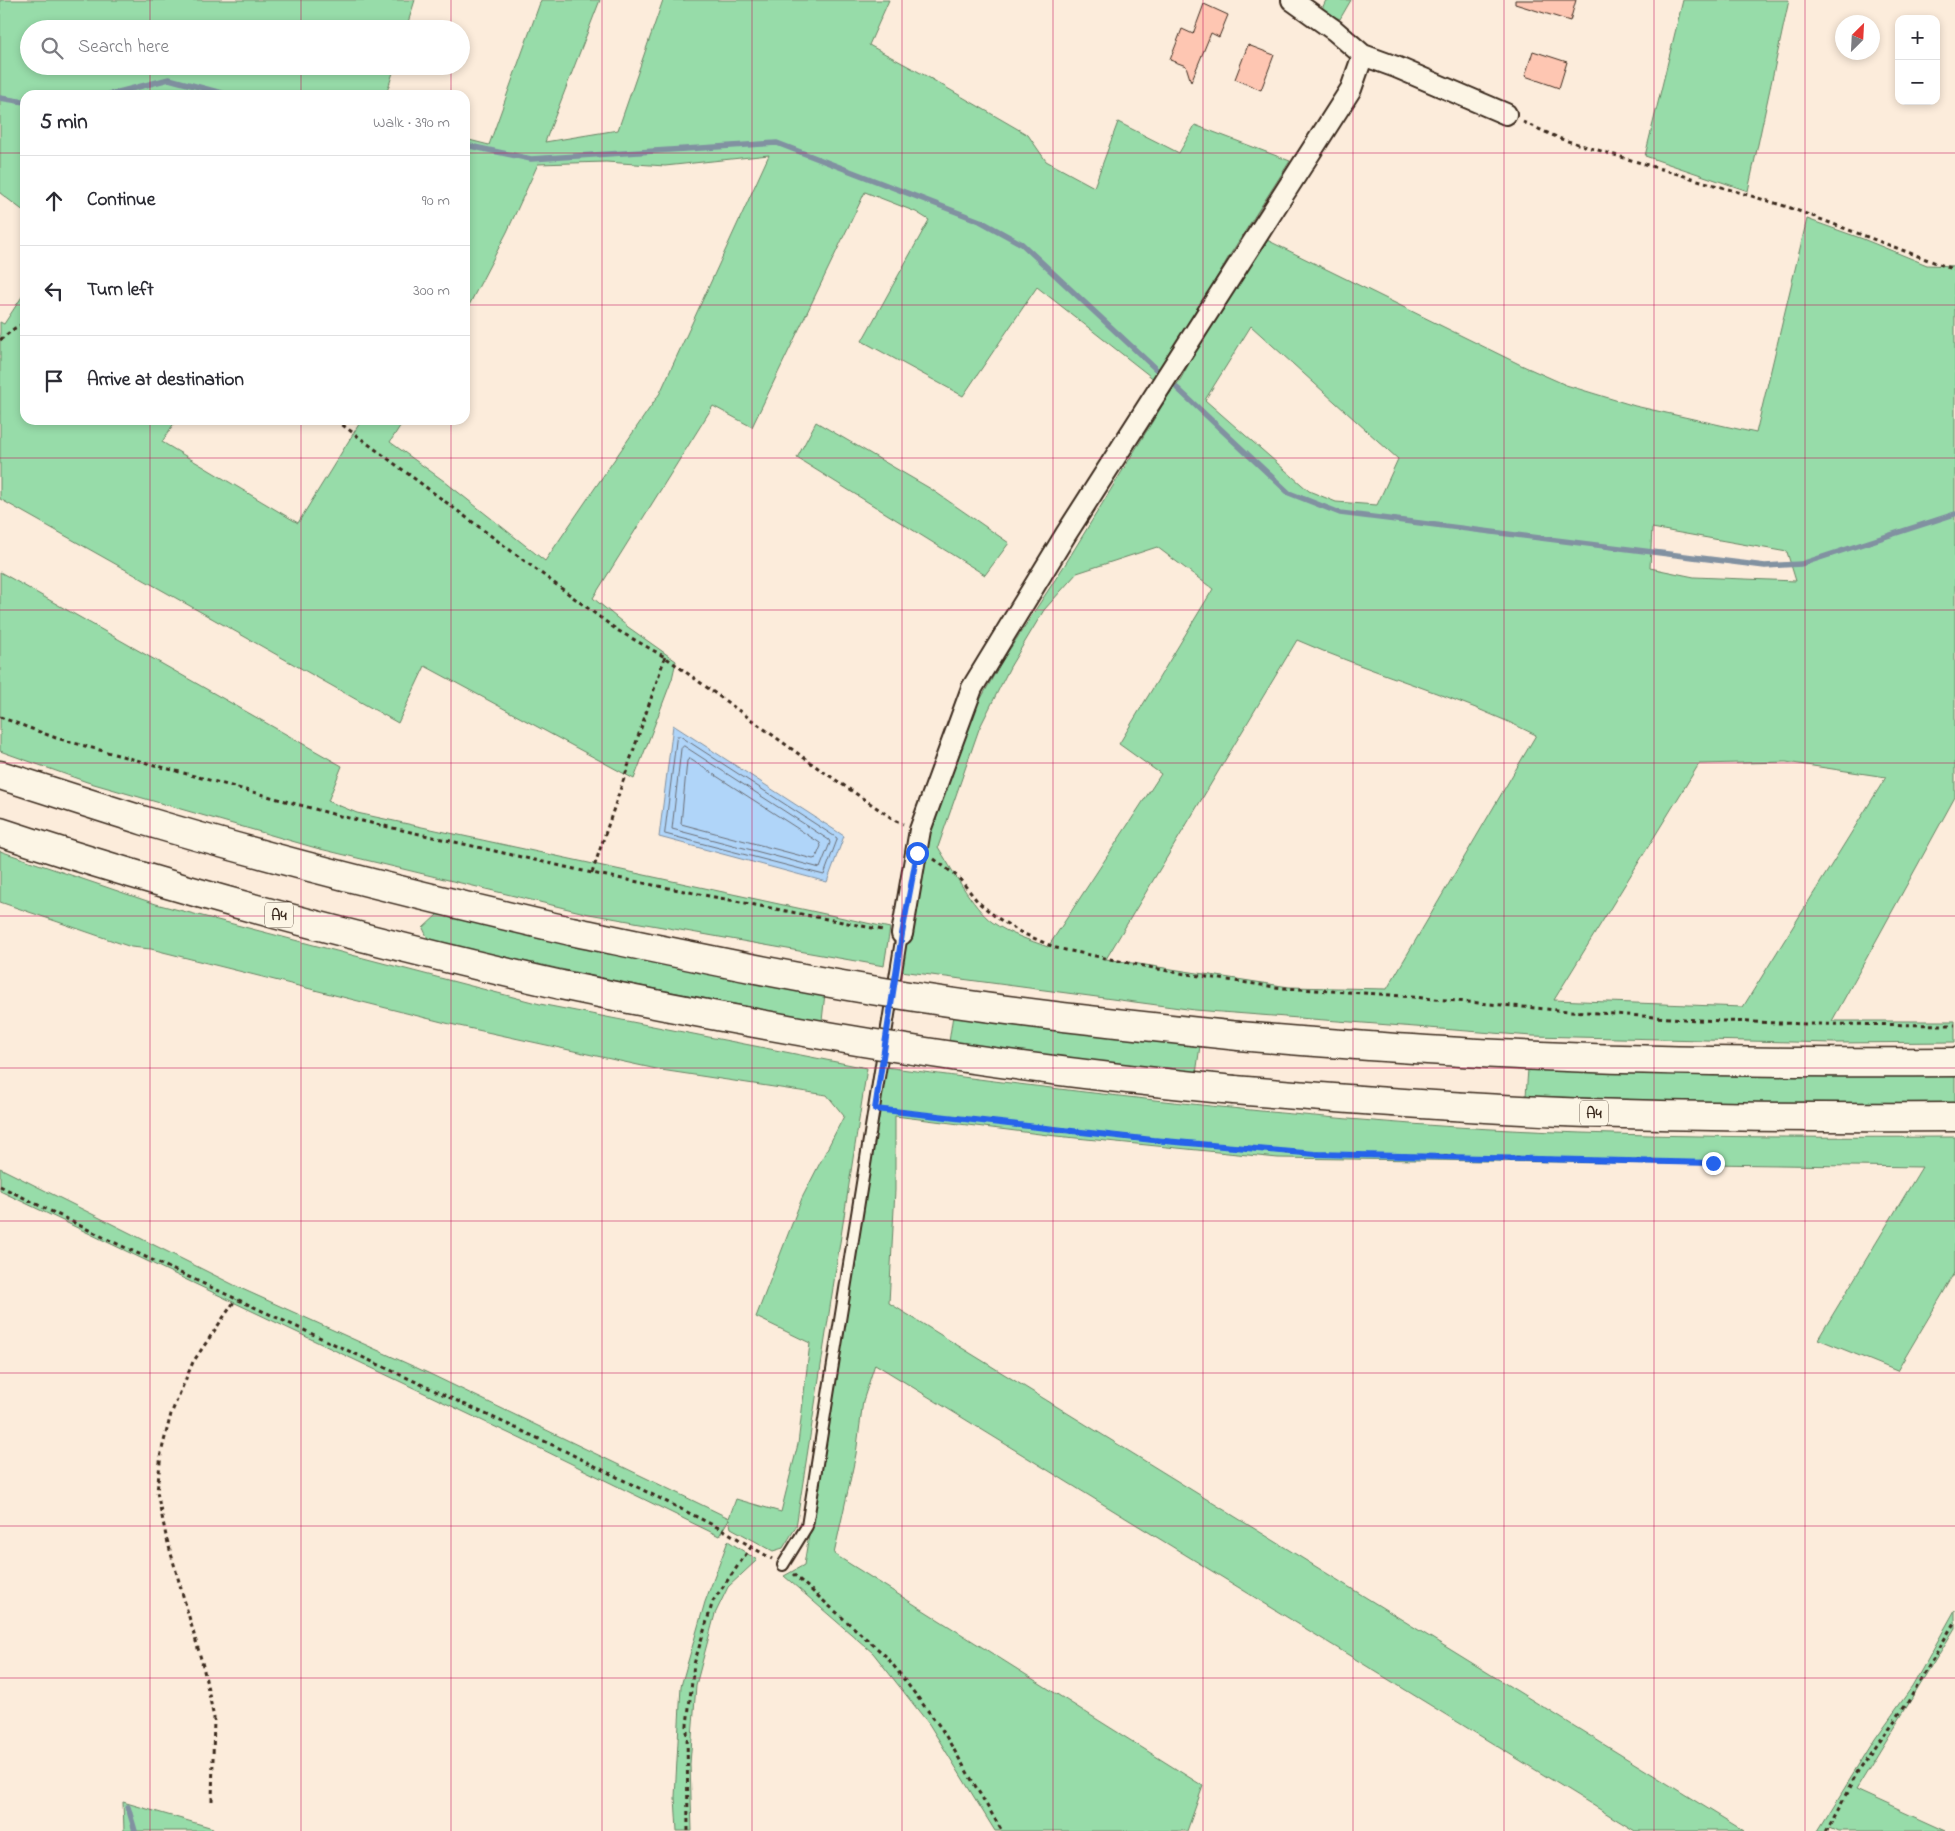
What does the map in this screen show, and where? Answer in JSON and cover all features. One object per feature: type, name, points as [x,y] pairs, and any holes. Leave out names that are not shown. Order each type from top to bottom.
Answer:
[{"type":"highway","points":[[0,775],[145,821],[279,859],[464,906],[571,931],[801,978],[891,993],[1057,1016],[1239,1036],[1386,1047],[1556,1057],[1751,1062],[1955,1062]]},
{"type":"highway","name":"A4","points":[[0,832],[132,874],[259,910],[460,962],[718,1017],[971,1059],[1234,1090],[1371,1101],[1573,1112],[1745,1117],[1955,1117]]},
{"type":"street","points":[[1292,0],[1334,30],[1363,55],[1396,66],[1506,114]]},
{"type":"street","points":[[902,934],[920,830],[972,688],[1066,534],[1351,88],[1363,55]]},
{"type":"lane","points":[[783,1565],[807,1526],[902,934]]},
{"type":"path","points":[[1506,114],[1561,139],[1814,216],[1955,270]]},
{"type":"path","points":[[0,340],[20,326]]},
{"type":"path","points":[[343,425],[617,630],[665,657],[896,821],[920,830]]},
{"type":"path","points":[[592,873],[665,657]]},
{"type":"path","points":[[0,717],[56,738],[340,816],[592,873],[902,934]]},
{"type":"path","points":[[917,853],[937,860],[958,877],[978,902],[996,917],[1020,932],[1056,948],[1173,972],[1282,988],[1379,994],[1689,1020],[1807,1024],[1955,1025]]},
{"type":"path","points":[[875,1109],[1153,1140],[1315,1154],[1713,1163]]},
{"type":"path","points":[[0,1186],[120,1245],[559,1448],[725,1531],[783,1565],[887,1657],[941,1728],[1002,1831]]},
{"type":"path","points":[[212,1800],[214,1718],[203,1666],[166,1536],[157,1492],[161,1453],[171,1414],[194,1362],[236,1299]]},
{"type":"path","points":[[688,1831],[687,1725],[694,1664],[713,1601],[751,1547]]},
{"type":"path","points":[[1826,1831],[1858,1772],[1908,1702],[1955,1621]]},
{"type":"green space","points":[[0,0],[415,0],[409,20],[20,20],[20,75],[392,75],[388,90],[20,90],[20,208],[0,193]]},
{"type":"green space","points":[[541,0],[600,0],[545,142],[618,130],[663,0],[889,0],[869,45],[1028,135],[1046,161],[1094,187],[1118,122],[1179,153],[1195,125],[1290,161],[1228,258],[1155,380],[1037,287],[963,396],[862,341],[929,220],[916,212],[865,192],[752,427],[713,406],[593,598],[628,627],[676,661],[672,679],[634,779],[425,666],[398,723],[0,499],[0,322],[4,324],[20,300],[20,425],[173,425],[162,442],[298,523],[359,425],[401,425],[390,442],[444,481],[545,561],[660,393],[769,155],[665,166],[606,162],[538,164],[507,232],[470,303],[470,140],[489,145]]},
{"type":"green space","points":[[1326,0],[1351,0],[1340,19],[1321,11]]},
{"type":"green space","points":[[1683,0],[1789,0],[1748,191],[1645,156]]},
{"type":"green space","points":[[1807,219],[1927,265],[1955,266],[1955,797],[1832,1021],[1955,1021],[1955,1042],[1834,1043],[1532,1036],[1195,1010],[901,971],[927,830],[975,709],[1002,661],[1066,563],[1168,396],[1180,380],[1221,305],[1267,240],[1521,365],[1566,385],[1635,406],[1756,433]],"holes":[[[1251,326],[1398,459],[1377,505],[1336,502],[1309,491],[1205,400]],[[1652,528],[1787,552],[1796,581],[1694,577],[1650,568]],[[1157,547],[1213,589],[1119,744],[1161,774],[1048,947],[1005,930],[985,916],[963,887],[938,847],[979,729],[1010,667],[1044,610],[1077,573]],[[1297,640],[1447,697],[1536,735],[1387,989],[1289,987],[1106,959]],[[1786,762],[1886,777],[1743,1007],[1554,1000],[1699,764]]]},
{"type":"green space","points":[[816,422],[931,489],[1009,543],[985,575],[797,458]]},
{"type":"green space","points":[[0,572],[342,766],[328,801],[357,813],[890,928],[884,966],[589,914],[316,848],[87,782],[0,751]]},
{"type":"green space","points":[[0,851],[156,904],[540,1004],[867,1068],[796,1527],[783,1548],[773,1551],[731,1528],[729,1519],[719,1536],[525,1441],[0,1191],[0,1168],[240,1288],[428,1373],[729,1518],[736,1499],[781,1512],[798,1444],[810,1343],[756,1317],[802,1198],[844,1116],[827,1095],[661,1070],[450,1024],[151,949],[131,947],[0,902]]},
{"type":"green space","points":[[438,914],[825,993],[822,1021],[631,984],[429,941],[423,928]]},
{"type":"green space","points":[[953,1015],[1200,1046],[1196,1074],[949,1042]]},
{"type":"green space","points":[[885,1067],[1148,1099],[1279,1113],[1411,1124],[1547,1132],[1683,1136],[1955,1137],[1955,1273],[1897,1371],[1818,1339],[1922,1167],[1278,1158],[1056,1136],[895,1116],[895,1190],[889,1303],[1744,1831],[1635,1831],[875,1364],[863,1401],[856,1454],[834,1554],[1203,1786],[1187,1831],[995,1831],[929,1724],[873,1653],[784,1576],[804,1565]]},
{"type":"green space","points":[[1528,1069],[1955,1073],[1955,1104],[1791,1105],[1526,1096]]},
{"type":"green space","points":[[728,1541],[757,1560],[728,1587],[715,1614],[696,1685],[690,1764],[692,1831],[677,1831],[675,1797],[681,1686],[705,1602]]},
{"type":"green space","points":[[1955,1610],[1955,1628],[1856,1790],[1946,1831],[1838,1831],[1829,1827],[1828,1831],[1818,1831],[1875,1739],[1912,1687]]},
{"type":"green space","points":[[123,1802],[213,1828],[213,1831],[124,1831]]},
{"type":"water","points":[[673,725],[844,836],[827,882],[659,837]]},
{"type":"building","points":[[1515,0],[1576,0],[1570,21],[1515,4]]},
{"type":"building","points":[[1204,4],[1228,15],[1219,37],[1211,33],[1191,82],[1186,66],[1170,60],[1182,29],[1193,34]]},
{"type":"building","points":[[1248,45],[1274,55],[1261,90],[1235,79]]},
{"type":"building","points":[[1533,51],[1567,62],[1559,88],[1525,76]]},
{"type":"waterway","points":[[126,90],[169,79],[210,90]]},
{"type":"waterway","points":[[0,98],[20,101]]},
{"type":"waterway","points":[[470,146],[531,159],[777,143],[980,221],[1022,244],[1159,372]]},
{"type":"waterway","points":[[1177,388],[1289,493],[1340,513],[1765,566],[1801,564],[1955,514]]},
{"type":"waterway","points":[[128,1807],[135,1831]]},
{"type":"route","points":[[917,853],[902,934],[875,1109],[1153,1140],[1315,1154],[1713,1163]]}]
